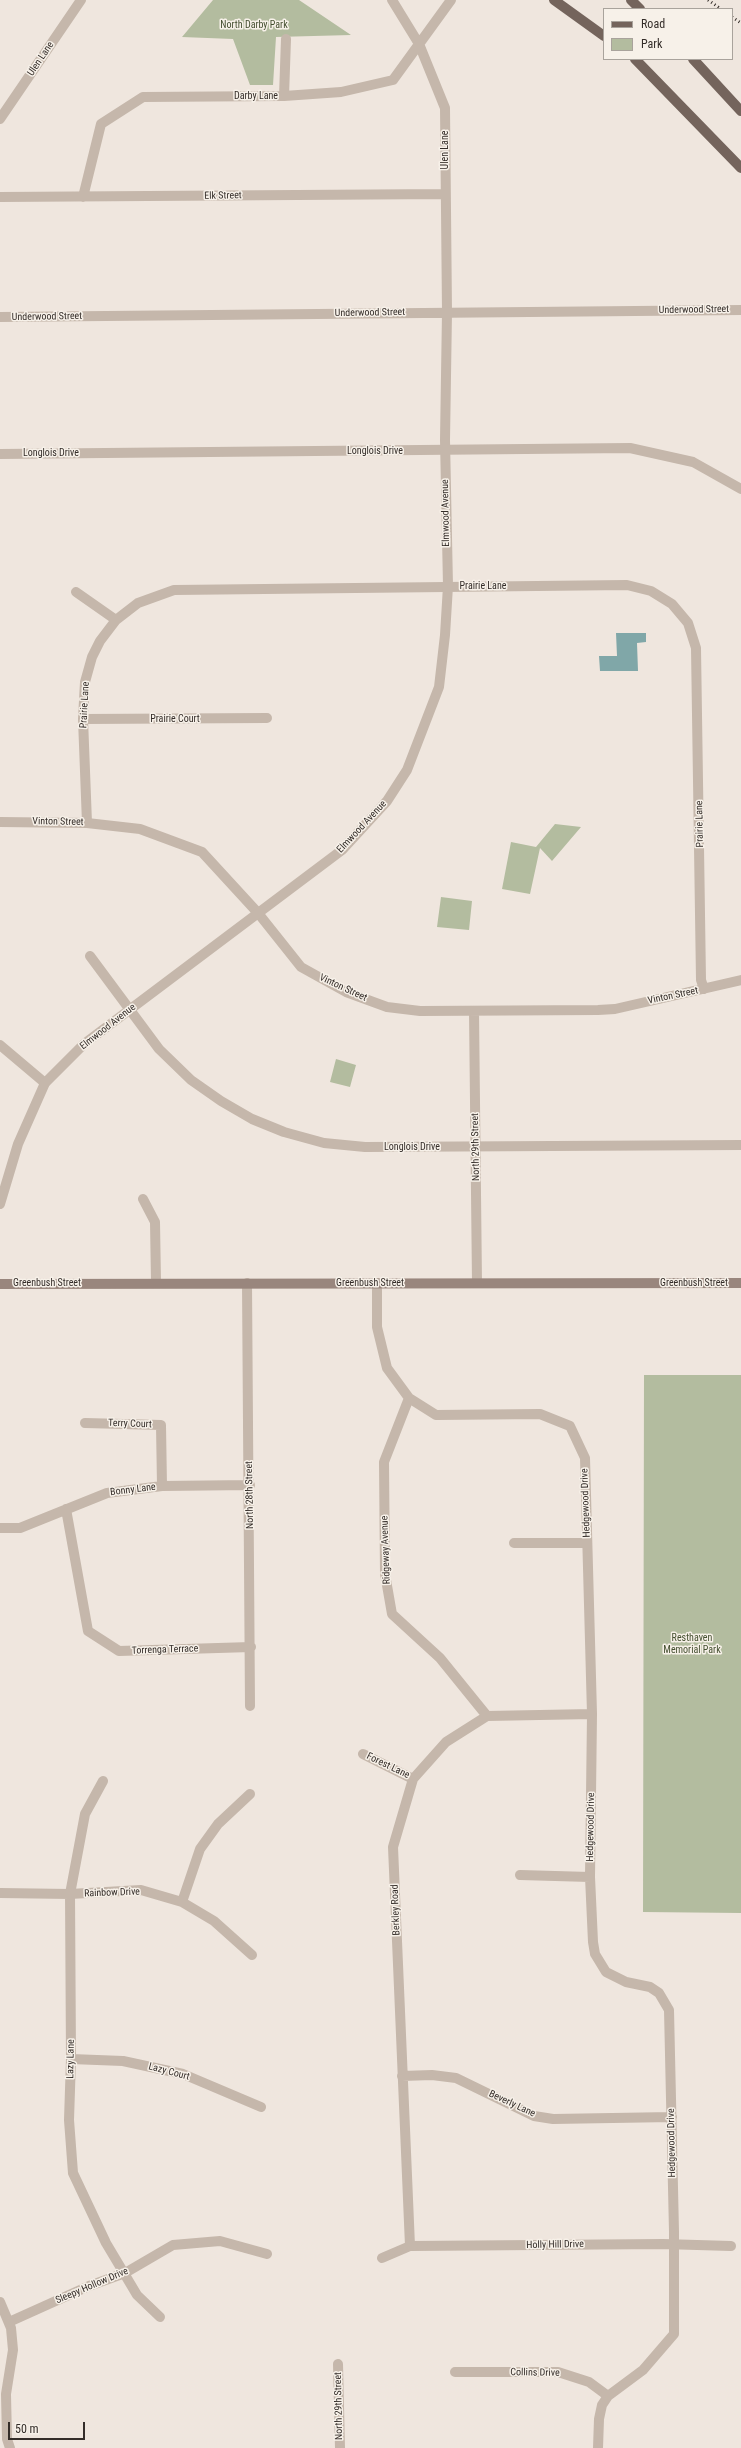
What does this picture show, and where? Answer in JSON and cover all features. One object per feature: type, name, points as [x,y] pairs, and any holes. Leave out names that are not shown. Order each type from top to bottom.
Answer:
[{"type":"main road","points":[[554,0],[603,35]]},
{"type":"main road","points":[[631,0],[639,8]]},
{"type":"main road","points":[[636,60],[741,168]]},
{"type":"main road","points":[[694,60],[741,111]]},
{"type":"main road","name":"Greenbush Street","points":[[0,1284],[156,1282],[741,1283]]},
{"type":"street","name":"Ulen Lane","points":[[0,119],[81,0]]},
{"type":"street","name":"Ulen Lane","points":[[392,0],[419,44],[445,108],[447,312]]},
{"type":"street","name":"Darby Lane","points":[[83,197],[101,124],[143,97],[284,96],[341,92],[393,80],[452,0]]},
{"type":"street","points":[[284,96],[286,39]]},
{"type":"street","name":"Elk Street","points":[[0,197],[445,194]]},
{"type":"street","name":"Underwood Street","points":[[0,317],[741,310]]},
{"type":"street","name":"Elmwood Avenue","points":[[0,1204],[18,1144],[45,1083],[84,1044],[342,850],[387,801],[407,770],[439,687],[448,586],[445,451],[447,312]]},
{"type":"street","name":"Longlois Drive","points":[[0,454],[445,451],[630,448],[693,462],[741,489]]},
{"type":"street","name":"Prairie Lane","points":[[87,823],[83,719],[85,682],[92,657],[100,641],[116,620],[138,603],[174,590],[627,585],[651,591],[672,604],[688,623],[696,648],[698,693],[701,980],[704,990]]},
{"type":"street","points":[[76,592],[116,620]]},
{"type":"street","name":"Prairie Court","points":[[83,719],[267,718]]},
{"type":"street","name":"Vinton Street","points":[[0,822],[87,823],[140,829],[202,852],[258,914],[301,967],[346,992],[387,1007],[420,1011],[609,1009],[704,990],[741,980]]},
{"type":"street","name":"Longlois Drive","points":[[90,956],[159,1050],[191,1080],[221,1101],[252,1119],[324,1144],[352,1146],[476,1147],[741,1145]]},
{"type":"street","name":"North 29th Street","points":[[474,1011],[477,1283]]},
{"type":"street","points":[[0,1045],[45,1083]]},
{"type":"street","points":[[143,1199],[155,1222],[156,1282]]},
{"type":"street","name":"Hedgewood Drive","points":[[377,1282],[377,1326],[387,1368],[409,1398],[436,1415],[540,1414],[570,1426],[585,1458],[592,1714],[590,1877],[593,1942],[599,1961],[606,1972],[616,1979],[650,1987],[659,1993],[669,2010],[674,2244],[674,2334],[643,2370],[608,2396],[602,2405],[599,2419],[598,2448]]},
{"type":"street","name":"North 28th Street","points":[[247,1283],[250,1485],[250,1706]]},
{"type":"street","name":"Ridgeway Avenue","points":[[409,1398],[384,1462],[385,1574],[392,1614],[440,1658],[487,1716]]},
{"type":"street","name":"Terry Court","points":[[85,1423],[161,1425],[162,1486]]},
{"type":"street","name":"Bonny Lane","points":[[0,1528],[20,1528],[107,1493],[162,1486],[250,1485]]},
{"type":"street","name":"Torrenga Terrace","points":[[66,1509],[88,1631],[119,1651],[251,1647]]},
{"type":"street","points":[[514,1543],[587,1543]]},
{"type":"street","points":[[487,1716],[592,1714]]},
{"type":"street","name":"Berkley Road","points":[[410,2246],[393,1847],[413,1779],[446,1742],[487,1716]]},
{"type":"street","name":"Forest Lane","points":[[363,1754],[413,1779]]},
{"type":"street","name":"Lazy Lane","points":[[103,1780],[85,1814],[70,1894],[71,2059],[69,2120],[73,2173],[106,2243],[138,2295],[160,2317]]},
{"type":"street","points":[[182,1902],[200,1849],[218,1824],[250,1794]]},
{"type":"street","points":[[520,1875],[590,1877]]},
{"type":"street","name":"Rainbow Drive","points":[[0,1893],[70,1894],[141,1890],[182,1902],[214,1921],[252,1955]]},
{"type":"street","name":"Lazy Court","points":[[71,2059],[123,2061],[184,2074],[261,2107]]},
{"type":"street","name":"Beverly Lane","points":[[402,2076],[432,2075],[456,2078],[534,2116],[553,2119],[672,2117]]},
{"type":"street","name":"Sleepy Hollow Drive","points":[[9,2322],[89,2286],[125,2273],[173,2245],[220,2241],[267,2254]]},
{"type":"street","name":"Holly Hill Drive","points":[[382,2258],[410,2246],[674,2244],[731,2246]]},
{"type":"street","points":[[0,2302],[9,2322],[13,2350],[3,2394],[7,2445]]},
{"type":"street","name":"North 29th Street","points":[[338,2364],[340,2448]]},
{"type":"street","name":"Collins Drive","points":[[455,2372],[558,2372],[590,2382],[608,2396]]},
{"type":"green space","name":"North Darby Park","points":[[213,0],[299,0],[351,35],[276,37],[273,85],[250,85],[233,39],[182,37]]},
{"type":"green space","points":[[555,824],[581,827],[552,861],[540,848],[530,894],[502,889],[511,842],[536,847]]},
{"type":"green space","points":[[441,897],[472,901],[469,930],[437,927]]},
{"type":"green space","points":[[336,1059],[356,1065],[350,1087],[330,1082]]},
{"type":"green space","name":"Resthaven Memorial Park","points":[[644,1375],[741,1375],[741,1913],[643,1912]]},
{"type":"water","points":[[616,633],[646,633],[646,642],[637,643],[638,671],[600,671],[599,656],[617,656]]},
{"type":"railway","points":[[708,0],[720,8]]},
{"type":"railway","points":[[733,18],[741,23]]}]
